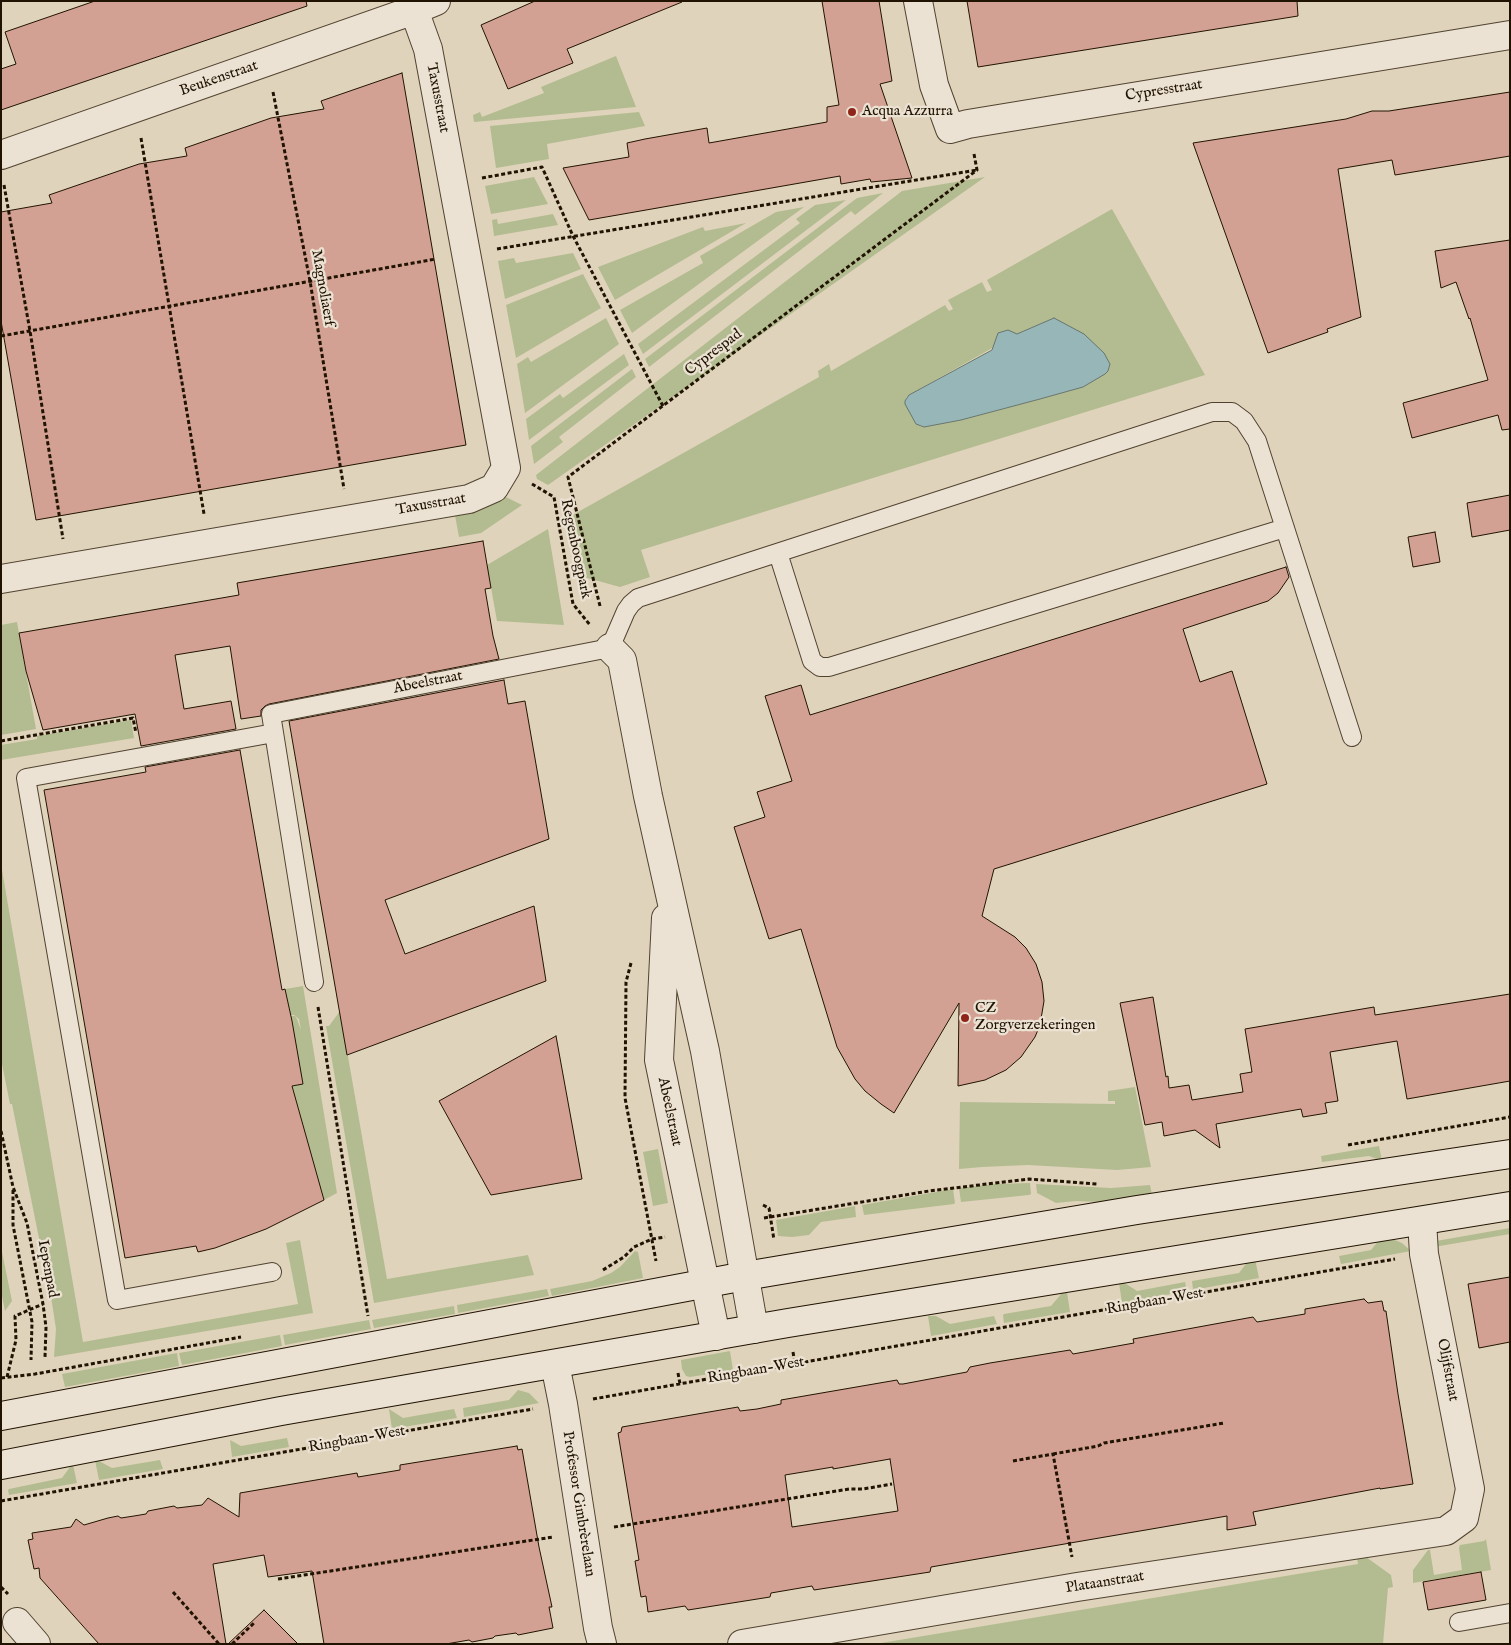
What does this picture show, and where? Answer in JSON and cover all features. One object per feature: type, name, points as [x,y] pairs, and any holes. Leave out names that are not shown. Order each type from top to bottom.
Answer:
[{"type":"street","name":"Cypresstraat","points":[[918,1],[934,85],[950,129],[968,124],[1510,35]]},
{"type":"street","name":"Beukenstraat","points":[[2,167],[136,108],[425,6]]},
{"type":"street","name":"Taxusstraat","points":[[1,579],[469,499],[494,488],[506,468],[428,49],[425,6]]},
{"type":"street","name":"Abeelstraat","points":[[610,648],[622,660],[648,796],[705,1051],[754,1329]]},
{"type":"street","name":"Abeelstraat","points":[[667,884],[659,1060],[716,1336]]},
{"type":"street","points":[[1,1416],[745,1276],[1137,1210],[1510,1154]]},
{"type":"street","points":[[1,1465],[281,1411],[754,1329],[1510,1206]]},
{"type":"street","name":"Olijfstraat","points":[[1422,1221],[1424,1254],[1470,1489],[1464,1518]]},
{"type":"street","name":"Professor Gimbrèrelaan","points":[[555,1364],[602,1644]]},
{"type":"street","name":"Plataanstraat","points":[[742,1644],[1077,1588],[1446,1530],[1464,1518]]},
{"type":"street","points":[[17,1622],[36,1644]]},
{"type":"lane","points":[[610,648],[626,611],[638,598],[1212,412],[1232,412],[1244,421],[1257,441],[1352,737]]},
{"type":"lane","points":[[778,553],[812,661],[820,667],[829,667],[1285,528]]},
{"type":"lane","name":"Abeelstraat","points":[[314,982],[271,714],[610,648]]},
{"type":"lane","points":[[272,1272],[118,1300],[26,778],[274,733]]},
{"type":"lane","points":[[1459,1622],[1510,1612]]},
{"type":"path","name":"Magnoliaerf","points":[[267,62],[310,281],[349,519]]},
{"type":"path","points":[[136,108],[209,543]]},
{"type":"path","points":[[1,336],[466,254],[977,170],[968,124]]},
{"type":"path","points":[[2,167],[68,568]]},
{"type":"path","points":[[454,182],[542,167],[573,236],[663,406]]},
{"type":"path","name":"Cyprespad","points":[[610,648],[568,477],[977,170]]},
{"type":"path","name":"Regenboogpark","points":[[506,468],[554,497],[573,604],[610,648]]},
{"type":"path","points":[[1,741],[134,718],[137,736]]},
{"type":"path","points":[[314,982],[368,1316]]},
{"type":"path","name":"Iepenpad","points":[[1,1131],[13,1187],[27,1223],[43,1304],[46,1327],[45,1357]]},
{"type":"path","name":"Iepenpad","points":[[13,1187],[13,1225],[30,1310],[31,1360]]},
{"type":"path","name":"Ringbaan-West","points":[[1,1501],[1424,1254]]},
{"type":"path","points":[[1,1378],[8,1377],[16,1340],[15,1316],[43,1304]]},
{"type":"path","points":[[1013,1461],[1098,1446],[1104,1443],[1224,1423]]},
{"type":"path","points":[[1052,1454],[1077,1588]]},
{"type":"path","points":[[173,1592],[219,1644]]},
{"type":"path","points":[[232,1644],[254,1623]]},
{"type":"green space","points":[[616,56],[636,107],[474,122],[473,115],[480,112],[482,117],[544,93],[541,87]]},
{"type":"green space","points":[[639,112],[645,126],[547,144],[549,159],[496,168],[490,126]]},
{"type":"green space","points":[[534,177],[548,204],[491,214],[485,186]]},
{"type":"green space","points":[[985,177],[548,485],[537,479],[536,475],[902,191]]},
{"type":"green space","points":[[883,193],[855,215],[851,211],[649,367],[645,359],[857,198]]},
{"type":"green space","points":[[846,200],[643,354],[638,344],[800,223],[796,219],[815,205]]},
{"type":"green space","points":[[804,207],[632,333],[620,310],[703,263],[700,256],[776,212]]},
{"type":"green space","points":[[1112,209],[1205,375],[641,550],[650,577],[620,587],[580,576],[569,517],[819,377],[818,371],[829,364],[831,371],[945,305],[949,311],[953,309],[948,300],[982,282],[987,292],[992,290],[987,280]],"holes":[[[1054,318],[1110,364],[1108,371],[1083,387],[961,420],[924,427],[920,426],[906,398],[1017,334]]]},
{"type":"green space","points":[[553,214],[558,225],[494,236],[492,220],[497,219],[498,224]]},
{"type":"green space","points":[[746,223],[615,300],[598,267],[703,227],[705,231]]},
{"type":"green space","points":[[573,253],[581,269],[505,299],[498,261],[514,258],[516,263]]},
{"type":"green space","points":[[583,274],[601,308],[516,358],[506,305]]},
{"type":"green space","points":[[606,318],[619,344],[525,413],[517,364],[528,357],[531,362]]},
{"type":"green space","points":[[624,354],[629,365],[529,440],[526,419],[560,394],[563,398]]},
{"type":"green space","points":[[632,369],[636,377],[559,437],[563,442],[534,464],[531,446]]},
{"type":"green space","points":[[498,493],[522,505],[481,533],[459,537],[454,510]]},
{"type":"green space","points":[[548,529],[564,625],[497,621],[487,565]]},
{"type":"green space","points":[[17,622],[36,729],[1,735],[1,625]]},
{"type":"green space","points":[[131,720],[134,738],[1,760],[1,745],[37,739],[37,736]]},
{"type":"green space","points":[[1,864],[83,1342],[298,1304],[286,1243],[300,1240],[313,1313],[54,1357],[56,1329],[52,1303],[12,1104],[10,1104],[1,1059]]},
{"type":"green space","points":[[303,986],[337,1193],[324,1200],[292,1086],[303,1084],[289,1016],[295,1016],[301,1030],[299,1019],[294,1015],[290,1015],[285,989]]},
{"type":"green space","points":[[340,1011],[387,1279],[528,1255],[534,1275],[374,1303],[326,1026],[329,1026]]},
{"type":"green space","points":[[1135,1087],[1151,1167],[1117,1170],[1028,1165],[959,1169],[960,1102],[1115,1104],[1115,1101],[1108,1101],[1108,1091]]},
{"type":"green space","points":[[1379,1146],[1382,1161],[1369,1156],[1322,1162],[1321,1156]]},
{"type":"green space","points":[[658,1149],[668,1203],[653,1206],[643,1152]]},
{"type":"green space","points":[[1030,1183],[1031,1194],[1029,1195],[961,1202],[959,1188]]},
{"type":"green space","points":[[1036,1184],[1111,1188],[1150,1185],[1153,1199],[1148,1204],[1076,1201],[1056,1203],[1037,1193]]},
{"type":"green space","points":[[953,1189],[954,1204],[864,1215],[862,1205]]},
{"type":"green space","points":[[855,1206],[856,1217],[821,1222],[809,1235],[778,1236],[776,1220]]},
{"type":"green space","points":[[1510,1228],[1510,1234],[1434,1247],[1436,1241]]},
{"type":"green space","points":[[1390,1238],[1402,1243],[1411,1251],[1341,1264],[1339,1256],[1371,1250],[1380,1239]]},
{"type":"green space","points":[[1,1247],[12,1301],[5,1311],[1,1291]]},
{"type":"green space","points":[[635,1251],[638,1252],[643,1278],[552,1296],[550,1289],[592,1281],[611,1273],[620,1267]]},
{"type":"green space","points":[[1255,1259],[1259,1278],[1193,1290],[1192,1281],[1239,1273],[1249,1260]]},
{"type":"green space","points":[[1123,1282],[1137,1291],[1185,1282],[1187,1291],[1122,1303],[1119,1283]]},
{"type":"green space","points":[[547,1289],[549,1296],[458,1313],[457,1305]]},
{"type":"green space","points":[[1067,1292],[1070,1312],[1004,1323],[1004,1314],[1051,1306],[1062,1293]]},
{"type":"green space","points":[[454,1306],[455,1314],[374,1328],[372,1320]]},
{"type":"green space","points":[[928,1316],[936,1316],[950,1324],[994,1316],[997,1324],[931,1336]]},
{"type":"green space","points":[[369,1320],[371,1329],[285,1345],[283,1335]]},
{"type":"green space","points":[[280,1335],[282,1346],[182,1365],[179,1353]]},
{"type":"green space","points":[[730,1351],[733,1370],[690,1377],[686,1376],[682,1369],[681,1360]]},
{"type":"green space","points":[[177,1353],[179,1366],[65,1387],[62,1374]]},
{"type":"green space","points":[[518,1390],[529,1393],[539,1403],[464,1417],[463,1408],[509,1400]]},
{"type":"green space","points":[[389,1409],[403,1418],[454,1409],[457,1418],[392,1429]]},
{"type":"green space","points":[[287,1438],[289,1447],[232,1457],[230,1440],[241,1446]]},
{"type":"green space","points":[[95,1460],[112,1468],[160,1460],[163,1469],[99,1480]]},
{"type":"green space","points":[[73,1465],[77,1483],[9,1495],[9,1489],[62,1478]]},
{"type":"green space","points":[[1486,1539],[1491,1570],[1413,1583],[1413,1570],[1428,1550],[1430,1550],[1434,1575],[1462,1570],[1460,1545]]},
{"type":"green space","points":[[1356,1552],[1359,1552],[1391,1575],[1393,1587],[1388,1588],[1383,1644],[875,1644],[1358,1564]]},
{"type":"water","points":[[1054,318],[1084,334],[1104,353],[1110,364],[1105,374],[1083,387],[961,420],[924,427],[916,424],[905,404],[909,395],[992,350],[998,333],[1008,330],[1017,334]]},
{"type":"building","points":[[95,1],[306,1],[307,6],[1,110],[1,69],[16,64],[5,32]]},
{"type":"building","points":[[535,1],[682,2],[567,49],[573,63],[508,89],[481,25]]},
{"type":"building","name":"Acqua Azzurra","points":[[822,1],[879,1],[892,81],[880,84],[912,178],[871,182],[870,179],[841,184],[840,176],[589,220],[563,168],[629,157],[627,143],[707,128],[709,143],[827,122],[827,107],[839,105]]},
{"type":"building","points":[[967,1],[1297,1],[1298,16],[978,67]]},
{"type":"building","points":[[402,73],[466,445],[36,520],[1,321],[1,212],[52,203],[49,195],[139,164],[187,156],[185,148],[271,118],[324,109],[321,101]]},
{"type":"building","points":[[1510,92],[1510,156],[1395,175],[1392,160],[1338,169],[1361,317],[1327,329],[1328,332],[1268,353],[1193,143],[1346,119],[1372,111],[1389,111]]},
{"type":"building","points":[[1510,240],[1510,429],[1502,430],[1498,415],[1412,438],[1403,403],[1488,380],[1470,318],[1456,282],[1441,288],[1435,251]]},
{"type":"building","points":[[1510,495],[1510,530],[1472,537],[1467,503]]},
{"type":"building","points":[[1435,532],[1440,562],[1413,567],[1408,537]]},
{"type":"building","points":[[483,541],[491,588],[485,589],[499,659],[269,704],[261,710],[261,716],[241,719],[230,646],[175,655],[184,709],[231,701],[236,729],[141,746],[135,714],[43,730],[26,671],[19,633],[239,595],[237,583]]},
{"type":"building","points":[[1286,567],[1289,577],[1278,593],[1268,601],[1183,629],[1200,682],[1232,671],[1267,784],[994,869],[982,916],[1015,937],[1026,948],[1036,964],[1042,982],[1044,1001],[1040,1025],[1035,1037],[1021,1057],[1006,1070],[985,1080],[958,1086],[959,1003],[894,1113],[881,1104],[865,1091],[855,1079],[837,1047],[801,929],[769,939],[734,827],[765,817],[757,792],[792,781],[765,696],[801,685],[810,715]]},
{"type":"building","points":[[504,680],[508,704],[525,701],[549,839],[385,900],[405,954],[534,906],[546,981],[347,1055],[289,721]]},
{"type":"building","points":[[240,750],[282,990],[285,989],[303,1084],[292,1086],[324,1200],[266,1229],[215,1248],[198,1252],[196,1246],[125,1258],[44,790],[146,772],[145,767]]},
{"type":"building","points":[[1510,994],[1510,1081],[1407,1099],[1397,1041],[1330,1052],[1338,1101],[1325,1103],[1327,1113],[1303,1117],[1301,1109],[1216,1124],[1220,1148],[1195,1130],[1164,1136],[1162,1122],[1145,1125],[1120,1003],[1153,997],[1169,1088],[1189,1085],[1192,1100],[1243,1092],[1240,1074],[1252,1072],[1245,1029],[1374,1007],[1375,1015]]},
{"type":"building","points":[[556,1036],[582,1179],[491,1195],[439,1101]]},
{"type":"building","points":[[1510,1277],[1510,1342],[1479,1348],[1468,1284]]},
{"type":"building","points":[[1364,1299],[1368,1303],[1382,1301],[1384,1311],[1386,1311],[1413,1484],[1380,1488],[1253,1512],[1256,1525],[1227,1530],[1227,1516],[931,1567],[930,1572],[814,1590],[812,1586],[771,1593],[770,1597],[688,1610],[685,1606],[648,1612],[646,1596],[641,1597],[635,1561],[639,1560],[618,1433],[621,1432],[622,1427],[738,1407],[740,1411],[757,1409],[781,1404],[781,1400],[897,1380],[899,1384],[903,1384],[967,1372],[970,1367],[990,1363],[1070,1350],[1073,1354],[1134,1343],[1133,1339],[1253,1317],[1257,1322],[1305,1314],[1305,1309]],"holes":[[[890,1459],[898,1511],[792,1527],[785,1475]]]},
{"type":"building","points":[[517,1446],[518,1450],[522,1449],[539,1547],[552,1607],[549,1607],[553,1628],[518,1635],[516,1633],[495,1636],[472,1642],[469,1640],[446,1644],[324,1644],[312,1571],[268,1577],[264,1555],[213,1564],[226,1644],[99,1644],[40,1578],[39,1568],[34,1569],[28,1540],[33,1539],[32,1533],[71,1527],[76,1519],[84,1525],[118,1516],[121,1518],[146,1514],[148,1511],[174,1506],[177,1508],[202,1505],[208,1498],[239,1517],[240,1493],[357,1473],[358,1477],[400,1470],[400,1465]]},
{"type":"building","points":[[1481,1572],[1486,1600],[1428,1610],[1423,1582]]},
{"type":"building","points":[[264,1610],[298,1644],[228,1644]]},
{"type":"place","name":"Acqua Azzurra","points":[[852,112]]},
{"type":"place","name":"CZ Zorgverzekeringen","points":[[965,1018]]}]
